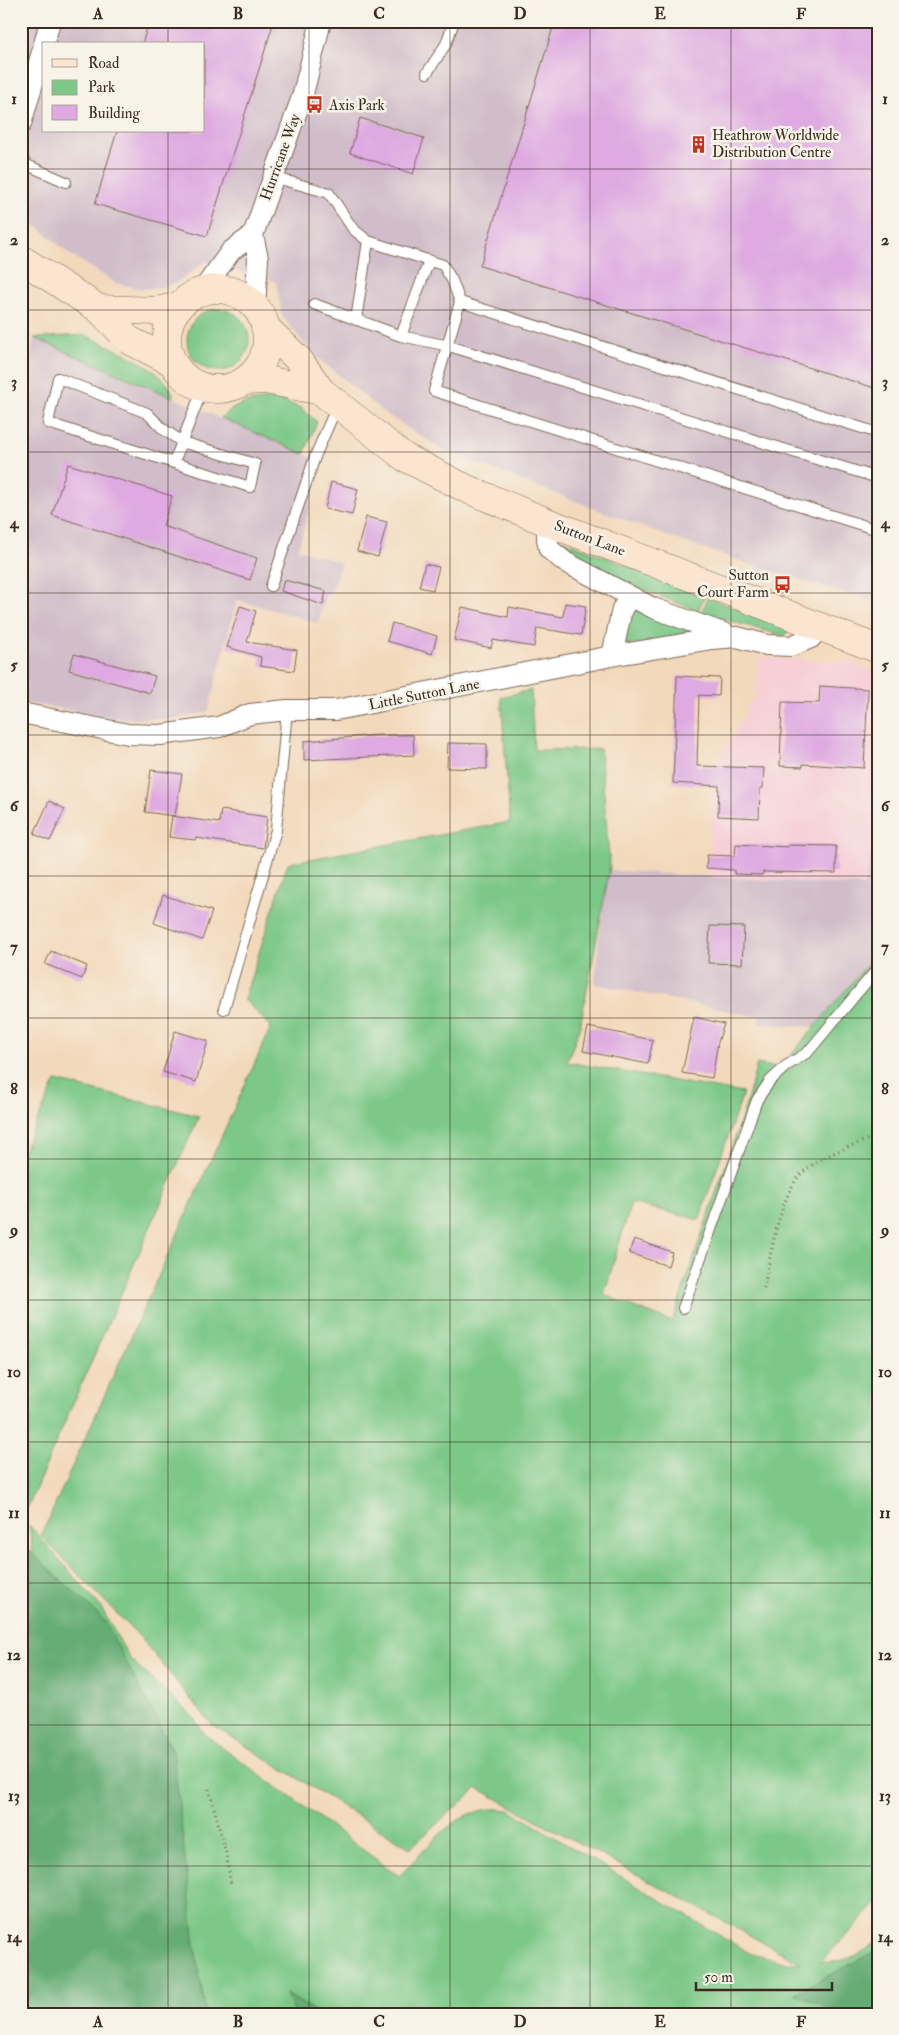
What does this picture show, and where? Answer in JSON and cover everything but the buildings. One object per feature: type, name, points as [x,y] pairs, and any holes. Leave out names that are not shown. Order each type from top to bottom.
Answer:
[{"type":"street","points":[[45,42],[50,21]]},
{"type":"street","name":"Hurricane Way","points":[[260,317],[258,258],[253,235],[303,94],[321,21]]},
{"type":"street","points":[[21,124],[42,51]]},
{"type":"street","points":[[202,291],[231,251],[253,235]]},
{"type":"street","points":[[21,259],[98,309],[129,340],[172,362],[190,382],[203,388],[218,389],[232,387],[244,381],[255,372],[262,360],[267,338],[260,317],[245,298],[236,293],[222,290],[202,291],[188,298],[179,306],[170,320],[166,334],[167,347],[172,362]]},
{"type":"street","points":[[98,309],[157,311],[179,306]]},
{"type":"street","name":"Sutton Lane","points":[[260,317],[330,397],[404,457],[467,489],[547,522],[878,649]]},
{"type":"street","name":"Sutton Lane","points":[[244,381],[266,380],[330,397]]},
{"type":"street","points":[[547,522],[547,539],[552,552],[630,597],[677,618],[738,637]]},
{"type":"street","points":[[612,656],[622,609],[630,597]]},
{"type":"street","name":"Little Sutton Lane","points":[[21,713],[128,734],[160,735],[219,727],[250,714],[287,710],[336,710],[712,638],[738,637],[767,645],[791,646],[810,638],[820,627]]},
{"type":"lane","points":[[427,73],[446,44],[454,21]]},
{"type":"lane","points":[[21,157],[26,165],[66,182]]},
{"type":"lane","points":[[272,177],[329,193],[353,229],[368,241],[443,265],[452,280],[460,302],[449,346],[434,391],[878,530]]},
{"type":"lane","points":[[356,320],[368,241]]},
{"type":"lane","points":[[401,336],[430,261]]},
{"type":"lane","points":[[460,302],[878,433]]},
{"type":"lane","points":[[314,304],[401,336],[449,346],[878,478]]},
{"type":"lane","points":[[58,378],[147,413],[163,429],[182,442],[255,464],[250,487],[48,423],[58,378]]},
{"type":"lane","points":[[174,462],[203,388]]},
{"type":"lane","points":[[271,586],[316,454],[330,397]]},
{"type":"lane","points":[[224,1009],[276,830],[287,710]]},
{"type":"lane","points":[[683,1308],[756,1100],[770,1081],[786,1066],[808,1052],[878,968]]},
{"type":"path","points":[[764,1288],[772,1248],[789,1188],[803,1172],[826,1158],[878,1135]]},
{"type":"path","points":[[209,1789],[226,1853],[231,1884]]},
{"type":"shaded area","name":"Axis Park","points":[[21,21],[878,21],[878,603],[752,565],[664,535],[447,452],[387,415],[313,354],[282,316],[276,282],[205,262],[176,283],[160,288],[140,289],[116,283],[68,253],[21,212]]},
{"type":"shaded area","points":[[34,338],[322,462],[298,549],[341,563],[331,594],[325,593],[318,623],[237,600],[208,712],[177,719],[118,719],[21,702],[21,407]]},
{"type":"shaded area","points":[[759,657],[849,662],[878,674],[878,826],[865,886],[708,876],[714,768],[757,693]]},
{"type":"shaded area","points":[[878,826],[878,957],[820,1027],[759,1024],[760,1017],[595,984],[605,870],[864,886]]},
{"type":"green space","points":[[218,309],[235,314],[240,318],[244,323],[249,340],[244,357],[240,362],[235,366],[218,371],[201,366],[196,362],[192,357],[187,340],[192,323],[196,318],[201,314]]},
{"type":"green space","points":[[85,335],[150,368],[170,387],[174,398],[34,338]]},
{"type":"green space","points":[[278,399],[301,408],[317,422],[304,454],[221,418],[234,408],[247,402]]},
{"type":"green space","points":[[563,540],[704,597],[698,611],[629,584],[556,546]]},
{"type":"green space","points":[[708,598],[791,629],[784,636],[701,613]]},
{"type":"green space","points":[[636,609],[697,634],[627,646],[624,638],[631,612]]},
{"type":"green space","points":[[531,690],[534,750],[600,749],[610,867],[580,1027],[567,1062],[743,1093],[699,1220],[631,1203],[604,1295],[672,1322],[746,1105],[757,1064],[780,1068],[878,952],[878,1512],[875,1512],[878,1513],[878,1902],[821,1962],[844,1960],[852,1957],[866,1950],[878,1940],[878,2014],[99,2014],[29,1525],[100,1606],[130,1659],[193,1717],[204,1734],[399,1876],[434,1840],[460,1819],[475,1812],[491,1809],[509,1810],[751,1954],[788,1963],[801,1963],[477,1788],[410,1848],[212,1725],[140,1637],[41,1536],[271,1027],[244,999],[288,863],[510,822],[501,697]]},
{"type":"green space","points":[[56,1081],[199,1116],[21,1522],[21,1155]]},
{"type":"green space","points":[[21,1543],[104,1620],[173,1751],[196,1954],[206,2014],[21,2014]]},
{"type":"green space","points":[[878,1950],[878,2014],[840,2014],[795,1993]]},
{"type":"green space","points":[[286,1994],[320,2014],[295,2014]]},
{"type":"place","name":"Axis Park","points":[[315,105]]},
{"type":"place","name":"Heathrow Worldwide Distribution Centre","points":[[698,144]]},
{"type":"place","name":"Sutton Court Farm","points":[[783,584]]}]
